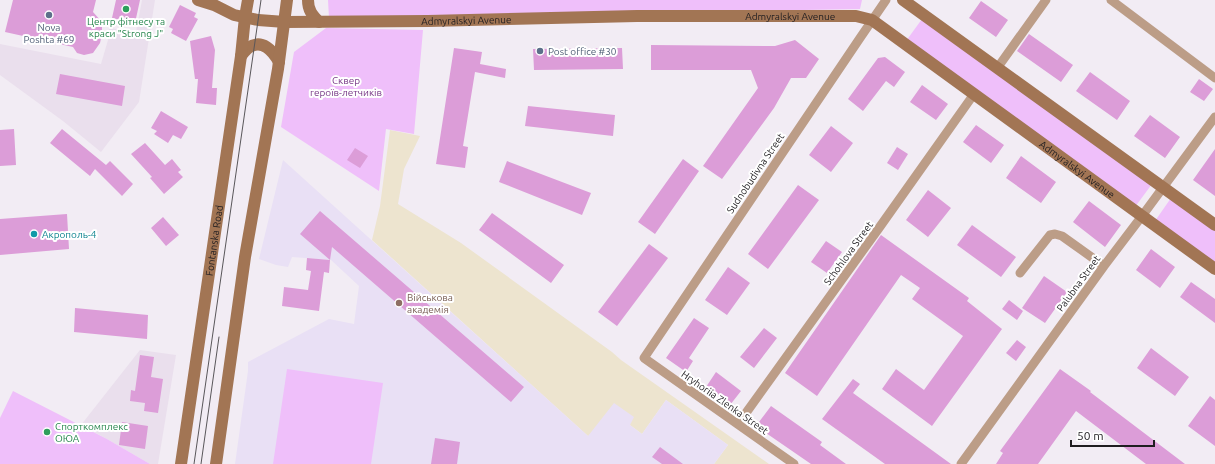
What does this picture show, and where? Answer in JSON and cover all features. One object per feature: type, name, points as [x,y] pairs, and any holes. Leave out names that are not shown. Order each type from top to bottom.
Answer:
[{"type":"main road","name":"Admyralskyi Avenue","points":[[198,0],[214,5],[234,15],[264,21],[285,22],[428,22],[637,16],[856,16],[872,20],[1215,269]]},
{"type":"main road","name":"Fontanska Road","points":[[181,464],[242,56],[248,0]]},
{"type":"main road","points":[[216,464],[245,257],[279,62],[287,0]]},
{"type":"main road","points":[[308,0],[308,6],[312,14],[319,22]]},
{"type":"main road","points":[[903,0],[1215,225]]},
{"type":"main road","points":[[242,56],[248,48],[260,45],[271,50],[279,62]]},
{"type":"street","name":"Sudnobudivna Street","points":[[644,358],[886,0]]},
{"type":"street","points":[[998,68],[1046,0]]},
{"type":"street","points":[[1111,0],[1215,78]]},
{"type":"street","name":"Schohlova Street","points":[[738,424],[974,94]]},
{"type":"street","name":"Palubna Street","points":[[961,464],[1104,266],[1215,117]]},
{"type":"street","points":[[1020,273],[1050,235],[1055,234],[1062,236],[1104,266]]},
{"type":"street","name":"Hryhoriia Zlenka Street","points":[[644,358],[794,464]]},
{"type":"shaded area","points":[[142,0],[155,0],[139,102],[101,152],[63,121],[0,75],[0,44],[101,64],[108,40],[109,28],[136,32]]},
{"type":"shaded area","points":[[390,130],[420,136],[404,169],[398,204],[461,243],[621,360],[769,464],[714,464],[728,445],[666,400],[642,434],[630,425],[588,436],[372,240],[380,206]]},
{"type":"shaded area","name":"Військова академія","points":[[283,160],[588,436],[614,403],[634,417],[630,425],[642,434],[666,400],[728,445],[714,464],[235,464],[248,362],[329,319],[354,324],[359,286],[331,260],[292,257],[288,267],[276,265],[259,259]]},
{"type":"shaded area","points":[[140,350],[176,355],[158,464],[150,464],[81,425]]},
{"type":"green space","points":[[328,0],[862,0],[860,9],[329,18]]},
{"type":"green space","points":[[922,19],[1152,184],[1135,207],[906,41]]},
{"type":"green space","name":"Сквер героїв-летчиків","points":[[326,28],[423,30],[414,134],[386,129],[379,191],[281,127],[294,52]]},
{"type":"green space","points":[[1171,198],[1215,230],[1215,264],[1155,221]]},
{"type":"green space","points":[[287,369],[383,383],[371,464],[273,464]]},
{"type":"green space","name":"Спорткомплекс ОЮА","points":[[13,391],[107,439],[150,464],[0,464],[0,418]]},
{"type":"building","points":[[13,0],[96,0],[93,12],[102,22],[100,43],[93,53],[84,55],[77,53],[73,47],[5,32]]},
{"type":"building","name":"Центр фітнесу та краси \"Strong J\"","points":[[116,0],[140,0],[135,23],[112,18]]},
{"type":"building","points":[[981,1],[1008,20],[996,37],[969,18]]},
{"type":"building","points":[[180,5],[196,13],[194,17],[198,19],[186,41],[171,33],[173,29],[169,27]]},
{"type":"building","points":[[1029,34],[1073,65],[1061,82],[1017,51]]},
{"type":"building","points":[[211,36],[215,50],[212,88],[217,88],[216,105],[196,103],[198,79],[195,79],[190,41]]},
{"type":"building","points":[[795,40],[819,59],[806,78],[791,78],[774,108],[722,179],[703,166],[758,88],[751,70],[651,70],[651,45],[775,46]]},
{"type":"building","points":[[454,48],[482,52],[480,64],[506,69],[505,78],[475,72],[463,146],[468,147],[465,168],[436,164]]},
{"type":"building","points":[[622,48],[623,69],[534,70],[533,49]]},
{"type":"building","points":[[885,57],[905,72],[894,87],[886,81],[863,111],[848,99],[878,58]]},
{"type":"building","points":[[1090,72],[1130,101],[1117,120],[1076,91]]},
{"type":"building","points":[[60,74],[125,86],[122,106],[56,94]]},
{"type":"building","points":[[1199,79],[1213,89],[1204,101],[1190,92]]},
{"type":"building","points":[[922,85],[948,104],[936,120],[910,102]]},
{"type":"building","points":[[528,106],[615,115],[613,136],[525,126]]},
{"type":"building","points":[[161,111],[188,127],[181,139],[173,135],[168,143],[154,134],[157,131],[151,128]]},
{"type":"building","points":[[1150,115],[1180,137],[1165,158],[1134,136]]},
{"type":"building","points":[[976,125],[1004,145],[991,163],[963,142]]},
{"type":"building","points":[[831,126],[853,143],[831,172],[809,155]]},
{"type":"building","points":[[14,129],[16,165],[0,166],[0,130]]},
{"type":"building","points":[[62,129],[106,165],[110,161],[133,184],[122,196],[95,169],[90,176],[50,143]]},
{"type":"building","points":[[145,143],[165,165],[172,159],[181,170],[178,172],[183,177],[164,194],[150,178],[152,177],[131,154]]},
{"type":"building","points":[[897,147],[908,154],[898,170],[887,163]]},
{"type":"building","points":[[355,148],[368,156],[360,168],[347,160]]},
{"type":"building","points":[[1215,149],[1215,196],[1193,180]]},
{"type":"building","points":[[1021,156],[1056,182],[1041,203],[1006,178]]},
{"type":"building","points":[[683,159],[699,171],[655,234],[638,222]]},
{"type":"building","points":[[507,161],[591,193],[582,215],[499,182]]},
{"type":"building","points":[[798,185],[819,200],[768,269],[748,254]]},
{"type":"building","points":[[928,190],[951,208],[928,237],[906,220]]},
{"type":"building","points":[[1089,201],[1121,225],[1105,247],[1073,222]]},
{"type":"building","points":[[320,211],[524,387],[511,402],[332,247],[330,260],[300,234]]},
{"type":"building","points":[[492,213],[564,265],[551,283],[479,230]]},
{"type":"building","name":"Акрополь-4","points":[[67,214],[69,249],[0,255],[0,219]]},
{"type":"building","points":[[163,217],[179,235],[166,246],[151,228]]},
{"type":"building","points":[[972,225],[1016,257],[1001,277],[957,245]]},
{"type":"building","points":[[881,235],[969,298],[967,301],[1002,329],[932,426],[882,389],[896,369],[924,390],[963,336],[912,299],[920,288],[901,275],[817,396],[785,373]]},
{"type":"building","points":[[826,241],[842,252],[827,273],[811,262]]},
{"type":"building","points":[[649,244],[668,258],[617,326],[598,312]]},
{"type":"building","points":[[1151,249],[1175,267],[1160,288],[1136,270]]},
{"type":"building","points":[[307,258],[330,260],[329,273],[324,272],[319,311],[282,306],[284,287],[308,290],[311,271],[306,270]]},
{"type":"building","points":[[728,267],[750,283],[727,315],[705,300]]},
{"type":"building","points":[[1044,276],[1067,292],[1045,323],[1022,308]]},
{"type":"building","points":[[1191,282],[1215,299],[1215,323],[1180,297]]},
{"type":"building","points":[[1009,300],[1023,311],[1017,320],[1002,309]]},
{"type":"building","points":[[75,308],[148,315],[147,339],[74,332]]},
{"type":"building","points":[[694,318],[709,328],[689,358],[693,361],[686,372],[666,358]]},
{"type":"building","points":[[764,328],[777,338],[754,368],[740,357]]},
{"type":"building","points":[[1017,340],[1026,347],[1016,361],[1006,353]]},
{"type":"building","points":[[1151,348],[1189,377],[1175,396],[1137,368]]},
{"type":"building","points":[[140,355],[154,357],[151,377],[163,379],[158,413],[144,411],[145,403],[130,401],[131,390],[135,391]]},
{"type":"building","points":[[1060,369],[1091,391],[1090,392],[1185,464],[1146,464],[1076,411],[1038,464],[996,464],[1003,453],[1000,451]]},
{"type":"building","points":[[716,372],[741,391],[730,405],[706,387]]},
{"type":"building","points":[[853,379],[860,384],[853,393],[951,464],[885,464],[822,419]]},
{"type":"building","points":[[1210,396],[1215,400],[1215,446],[1188,426]]},
{"type":"building","points":[[771,406],[822,442],[820,445],[846,464],[811,464],[756,426]]},
{"type":"building","points":[[122,422],[148,426],[145,449],[119,445]]},
{"type":"building","points":[[435,438],[460,442],[457,464],[431,464]]},
{"type":"building","points":[[660,447],[683,464],[662,464],[652,457]]},
{"type":"tram line","points":[[194,464],[261,0]]},
{"type":"tram line","points":[[201,464],[219,337]]},
{"type":"place","name":"Центр фітнесу та краси \"Strong J\"","points":[[126,9]]},
{"type":"place","name":"Nova Poshta #69","points":[[49,15]]},
{"type":"place","name":"Post office #30","points":[[540,51]]},
{"type":"place","name":"Акрополь-4","points":[[34,234]]},
{"type":"place","name":"Військова академія","points":[[399,303]]},
{"type":"place","name":"Спорткомплекс ОЮА","points":[[47,432]]}]
